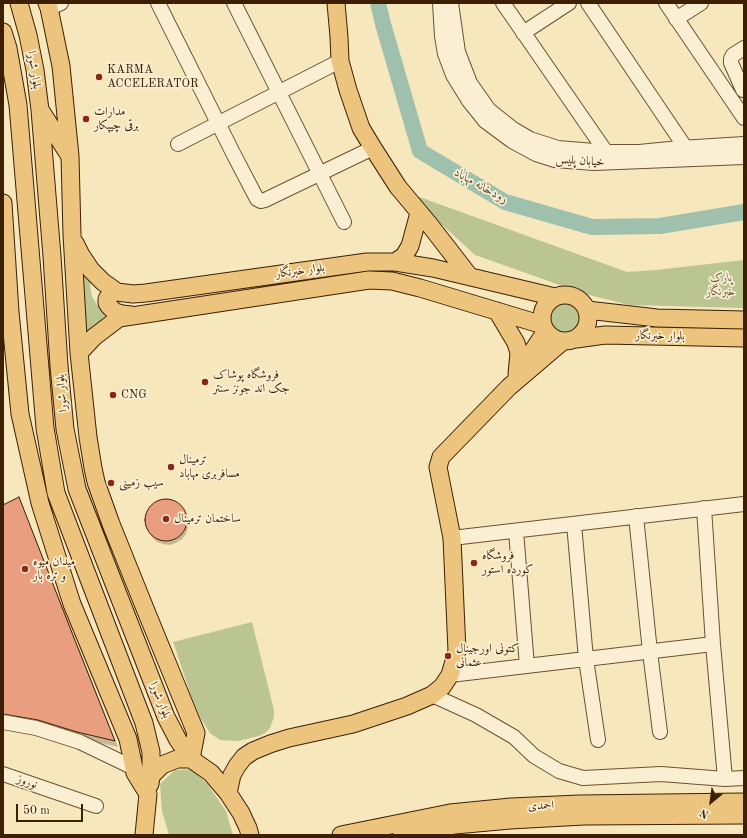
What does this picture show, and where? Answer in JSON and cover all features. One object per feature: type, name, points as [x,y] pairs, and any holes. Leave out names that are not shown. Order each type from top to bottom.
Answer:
[{"type":"main road","points":[[336,3],[340,61],[361,128],[398,187],[451,251],[470,277]]},
{"type":"main road","name":"بلوار شورا","points":[[23,4],[35,70],[40,110],[65,429],[77,489],[166,717],[178,740],[191,759]]},
{"type":"main road","points":[[52,5],[61,66],[70,156],[72,235],[79,353],[88,437],[93,468],[96,482],[111,524],[196,733],[191,759]]},
{"type":"main road","name":"بلوار شورا","points":[[3,32],[8,48],[18,105],[45,428],[56,493],[144,723],[151,752],[151,776],[148,794]]},
{"type":"main road","points":[[40,110],[70,156]]},
{"type":"main road","points":[[3,203],[7,312],[20,414],[40,503],[72,604],[77,631],[128,740],[137,778],[148,794],[149,815],[153,835]]},
{"type":"main road","points":[[395,262],[404,256],[410,246],[419,213]]},
{"type":"main road","points":[[72,235],[81,255],[92,270],[103,282],[117,292]]},
{"type":"main road","name":"بلوار خبرنگار","points":[[117,292],[133,294],[146,293],[367,262],[395,262],[433,268],[555,297]]},
{"type":"main road","name":"بلوار خبرنگار","points":[[79,353],[94,337],[119,318],[369,280],[392,281],[420,288],[497,311],[545,328]]},
{"type":"main road","points":[[522,319],[529,305],[530,298],[528,291]]},
{"type":"main road","points":[[117,292],[112,293],[107,299],[109,306],[115,312],[134,315]]},
{"type":"main road","points":[[228,793],[232,775],[237,766],[253,751],[289,738],[353,724],[406,706],[432,695],[442,687],[450,675],[457,651],[452,538],[438,467],[441,457],[513,380],[569,340],[581,335],[585,330],[588,324],[588,317],[587,310],[584,305],[574,296],[561,295],[549,301],[545,306],[542,318],[545,328],[550,336],[556,339],[569,340]]},
{"type":"main road","name":"بلوار خبرنگار","points":[[587,310],[657,318],[744,320]]},
{"type":"main road","points":[[497,311],[516,343],[518,354],[513,380]]},
{"type":"main road","points":[[604,312],[601,324],[605,335]]},
{"type":"main road","points":[[513,380],[545,328]]},
{"type":"main road","name":"بلوار خبرنگار","points":[[569,340],[605,335],[744,338]]},
{"type":"main road","points":[[146,611],[148,669]]},
{"type":"main road","points":[[144,723],[150,730],[161,730],[165,725],[166,717]]},
{"type":"main road","points":[[151,776],[162,765],[177,759],[191,759],[211,772],[228,793],[253,832]]},
{"type":"main road","points":[[144,835],[148,794]]},
{"type":"main road","name":"احمدی","points":[[341,835],[450,813],[511,807],[579,804],[744,802]]},
{"type":"main road","name":"احمدی","points":[[402,835],[455,825],[510,820],[584,816],[744,815]]},
{"type":"street","points":[[158,3],[257,199],[261,201],[265,200],[373,148]]},
{"type":"street","points":[[234,3],[344,222]]},
{"type":"street","name":"خیابان پلیس","points":[[440,3],[442,36],[445,54],[453,76],[469,101],[485,121],[512,141],[536,154],[639,152],[686,147],[744,144]]},
{"type":"street","name":"خیابان پلیس","points":[[451,3],[458,52],[470,83],[490,110],[513,130],[557,154],[594,164],[744,157]]},
{"type":"street","points":[[503,3],[606,152]]},
{"type":"street","points":[[523,33],[569,3]]},
{"type":"street","points":[[588,3],[686,147]]},
{"type":"street","points":[[666,3],[744,118]]},
{"type":"street","points":[[676,19],[701,3]]},
{"type":"street","points":[[731,98],[744,90],[731,63],[733,55],[744,48]]},
{"type":"street","points":[[178,144],[340,61]]},
{"type":"street","points":[[452,538],[744,504]]},
{"type":"street","points":[[704,508],[713,644],[725,779]]},
{"type":"street","points":[[636,516],[660,732]]},
{"type":"street","points":[[574,524],[586,659],[598,740]]},
{"type":"street","points":[[516,531],[527,666]]},
{"type":"street","points":[[450,675],[713,644]]},
{"type":"street","points":[[432,695],[476,715],[514,737],[534,756],[559,770],[583,778],[661,774],[725,779],[744,778]]},
{"type":"street","points":[[3,722],[36,728],[80,742],[134,768]]},
{"type":"street","name":"نوروز","points":[[3,774],[96,806]]},
{"type":"green space","name":"پارک خبرنگار","points":[[414,195],[627,272],[744,260],[744,308],[629,305],[585,294],[475,255],[425,209]]},
{"type":"green space","points":[[80,261],[92,277],[90,286],[92,296],[97,305],[106,315],[87,338]]},
{"type":"green space","points":[[566,303],[572,304],[580,312],[580,324],[572,332],[566,333],[560,332],[552,324],[551,318],[552,312],[560,304]]},
{"type":"green space","points":[[252,622],[274,710],[274,717],[270,728],[259,736],[238,741],[220,740],[210,733],[201,719],[192,698],[173,642]]},
{"type":"green space","points":[[192,769],[208,785],[226,811],[233,835],[169,835],[162,811],[160,784],[175,770]]},
{"type":"building","name":"میدان میوه و تره بار","points":[[19,497],[115,741],[77,732],[38,720],[3,714],[3,505]]},
{"type":"building","name":"ساختمان ترمینال","points":[[162,499],[170,499],[178,502],[184,508],[187,520],[184,532],[178,538],[170,541],[162,541],[154,538],[148,532],[145,524],[145,516],[148,508],[154,502]]},
{"type":"waterway","name":"رودخانه مهاباد","points":[[378,3],[420,151],[505,202],[592,227],[660,226],[744,212]]},
{"type":"place","name":"KARMA ACCELERATOR","points":[[99,77]]},
{"type":"place","name":"مدارات برقی چیپکار","points":[[86,119]]},
{"type":"place","name":"فروشگاه پوشاک جک اند جونز سنتر","points":[[205,382]]},
{"type":"place","name":"CNG","points":[[113,395]]},
{"type":"place","name":"ترمینال مسافربری مهاباد","points":[[171,467]]},
{"type":"place","name":"سیب زمینی","points":[[111,483]]},
{"type":"place","name":"ساختمان ترمینال","points":[[166,519]]},
{"type":"place","name":"فروشگاه کورده استور","points":[[474,563]]},
{"type":"place","name":"میدان میوه و تره بار","points":[[25,569]]},
{"type":"place","name":"کتونی اورجینال عثمانی","points":[[448,656]]}]
